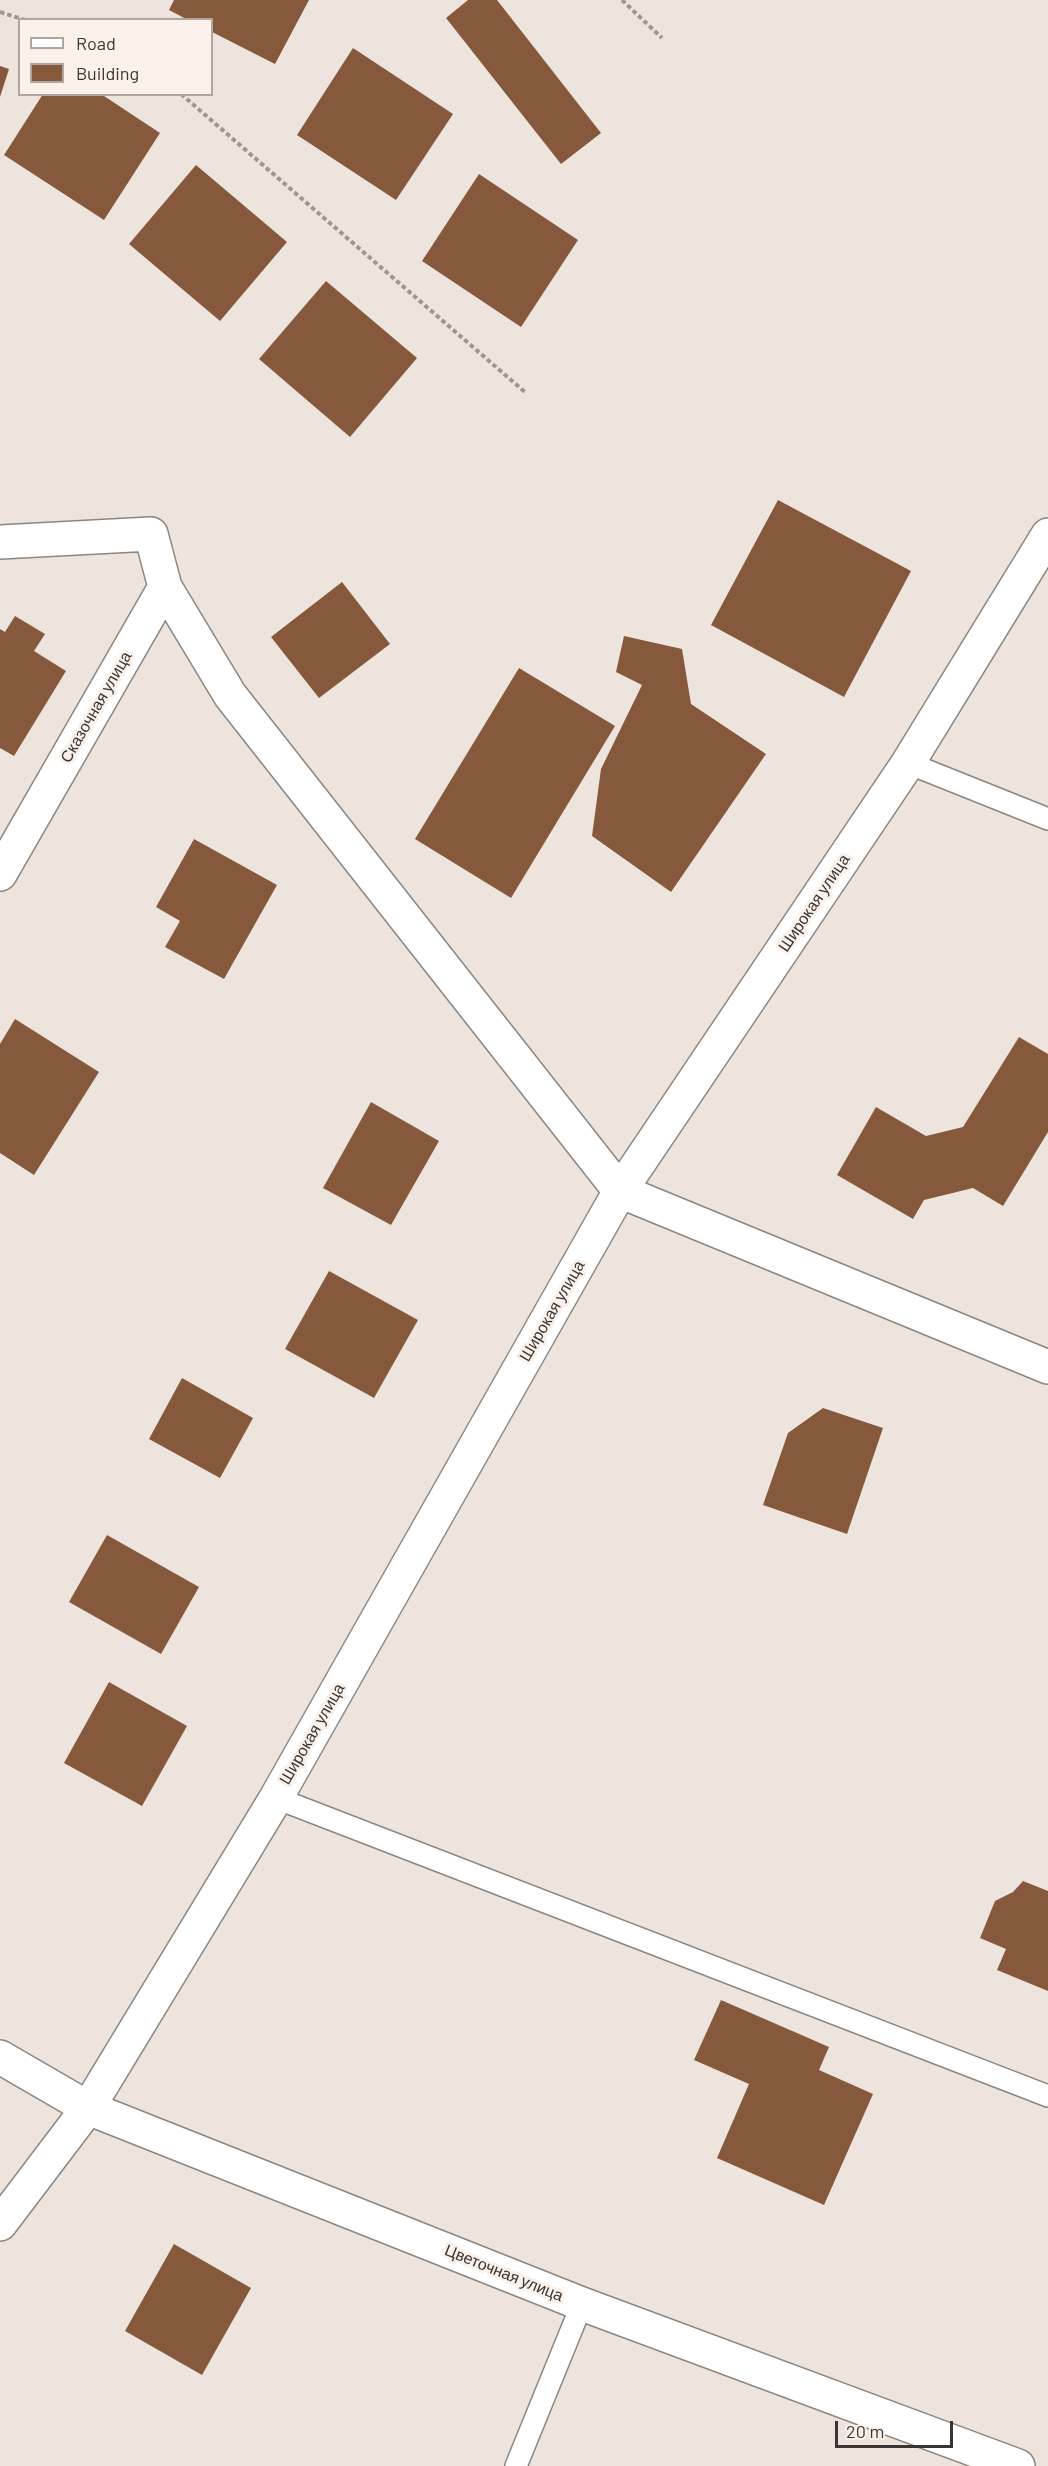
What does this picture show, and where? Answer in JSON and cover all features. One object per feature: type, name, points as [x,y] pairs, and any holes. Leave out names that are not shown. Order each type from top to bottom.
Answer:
[{"type":"street","points":[[0,542],[151,534],[165,587],[230,695],[620,1191],[1048,1367]]},
{"type":"street","name":"Широкая улица","points":[[0,2224],[88,2108],[276,1798],[620,1191],[908,764],[1048,535]]},
{"type":"street","name":"Сказочная улица","points":[[0,874],[165,587]]},
{"type":"street","name":"Цветочная улица","points":[[0,2057],[88,2108],[582,2304],[1018,2466]]},
{"type":"lane","points":[[908,764],[1048,819]]},
{"type":"lane","points":[[276,1798],[1048,2096]]},
{"type":"lane","points":[[516,2466],[582,2304]]},
{"type":"path","points":[[622,0],[662,38]]},
{"type":"path","points":[[0,12],[20,18]]},
{"type":"path","points":[[183,96],[526,393]]},
{"type":"building","points":[[174,0],[309,0],[275,64],[213,33],[213,18],[184,18],[169,10]]},
{"type":"building","points":[[468,0],[497,0],[601,133],[561,164],[446,18]]},
{"type":"building","points":[[353,48],[453,114],[396,200],[297,135]]},
{"type":"building","points":[[0,66],[9,69],[0,97]]},
{"type":"building","points":[[42,96],[104,96],[160,133],[104,220],[4,155]]},
{"type":"building","points":[[196,165],[287,242],[220,321],[129,244]]},
{"type":"building","points":[[479,174],[578,240],[521,327],[422,261]]},
{"type":"building","points":[[326,281],[417,358],[350,437],[259,359]]},
{"type":"building","points":[[778,500],[911,571],[844,697],[711,625]]},
{"type":"building","points":[[342,582],[390,644],[319,698],[271,637]]},
{"type":"building","points":[[15,616],[45,634],[34,651],[66,671],[14,756],[0,748],[0,629],[5,632]]},
{"type":"building","points":[[624,636],[682,649],[691,704],[766,754],[671,892],[592,836],[601,769],[642,685],[616,672]]},
{"type":"building","points":[[519,668],[615,726],[511,898],[415,839]]},
{"type":"building","points":[[194,839],[277,885],[224,979],[165,947],[180,921],[156,907]]},
{"type":"building","points":[[15,1019],[99,1072],[34,1175],[0,1153],[0,1044]]},
{"type":"building","points":[[1019,1037],[1048,1054],[1048,1132],[1003,1206],[973,1188],[924,1200],[913,1219],[837,1175],[876,1107],[926,1136],[963,1127]]},
{"type":"building","points":[[371,1102],[439,1141],[391,1225],[323,1188]]},
{"type":"building","points":[[329,1271],[418,1320],[374,1398],[285,1349]]},
{"type":"building","points":[[182,1378],[253,1418],[220,1478],[149,1439]]},
{"type":"building","points":[[823,1408],[883,1428],[847,1534],[763,1505],[788,1433]]},
{"type":"building","points":[[107,1535],[199,1587],[161,1654],[69,1602]]},
{"type":"building","points":[[109,1682],[187,1726],[142,1806],[64,1763]]},
{"type":"building","points":[[1023,1881],[1048,1891],[1048,1991],[997,1970],[1006,1949],[980,1938],[995,1901],[1013,1892]]},
{"type":"building","points":[[721,2000],[829,2047],[819,2070],[873,2094],[824,2205],[717,2158],[749,2084],[694,2060]]},
{"type":"building","points":[[174,2244],[251,2288],[202,2375],[125,2331]]}]
